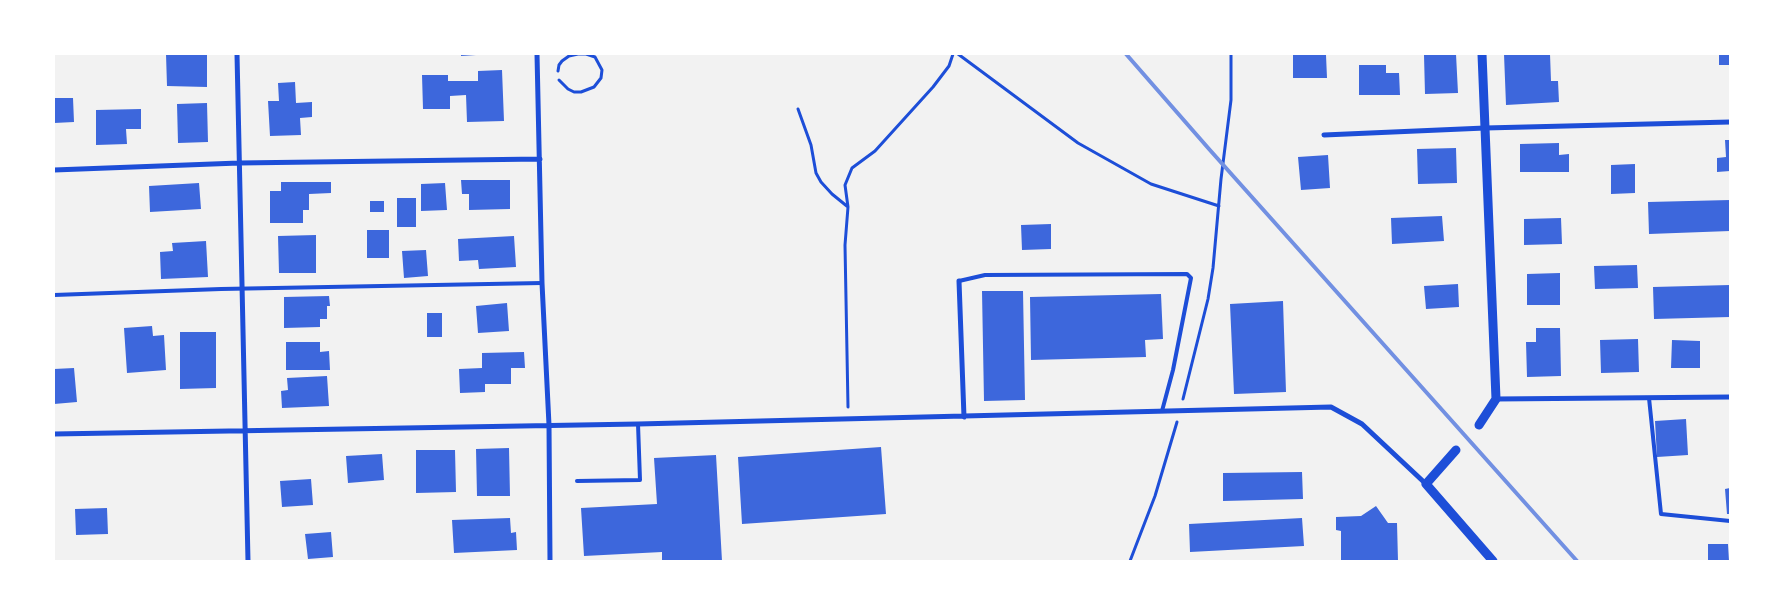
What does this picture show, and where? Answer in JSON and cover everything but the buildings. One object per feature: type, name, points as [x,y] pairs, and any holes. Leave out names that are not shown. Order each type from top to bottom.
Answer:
[{"type":"street","points":[[237,54],[248,561]]},
{"type":"street","points":[[537,54],[542,284],[549,425],[550,561]]},
{"type":"street","points":[[1479,424],[1496,399],[1482,54]]},
{"type":"street","points":[[1324,135],[1485,128],[1730,122]]},
{"type":"street","points":[[54,170],[239,163],[540,159]]},
{"type":"street","points":[[959,281],[964,417]]},
{"type":"street","points":[[1496,399],[1730,397]]},
{"type":"street","points":[[54,434],[850,420],[1331,407],[1362,424],[1426,484],[1492,561]]},
{"type":"street","points":[[1426,484],[1456,450]]},
{"type":"lane","points":[[959,281],[985,275],[1187,274],[1192,278],[1174,370],[1162,411]]},
{"type":"lane","points":[[54,295],[242,289],[542,284]]},
{"type":"lane","points":[[1649,398],[1661,514],[1730,521]]},
{"type":"lane","points":[[577,481],[640,480],[638,424]]},
{"type":"path","points":[[558,71],[562,61],[569,56],[578,54],[594,57],[602,70],[601,78],[594,87],[581,92],[574,92],[568,89],[559,80]]},
{"type":"path","points":[[850,420],[845,245],[848,207],[846,185],[852,168],[875,151],[933,87],[949,66],[953,54]]},
{"type":"path","points":[[958,54],[1078,143],[1151,184],[1219,206]]},
{"type":"path","points":[[798,109],[811,145],[812,157],[819,178],[832,194],[848,207]]},
{"type":"railway","points":[[1126,54],[1577,561]]}]
